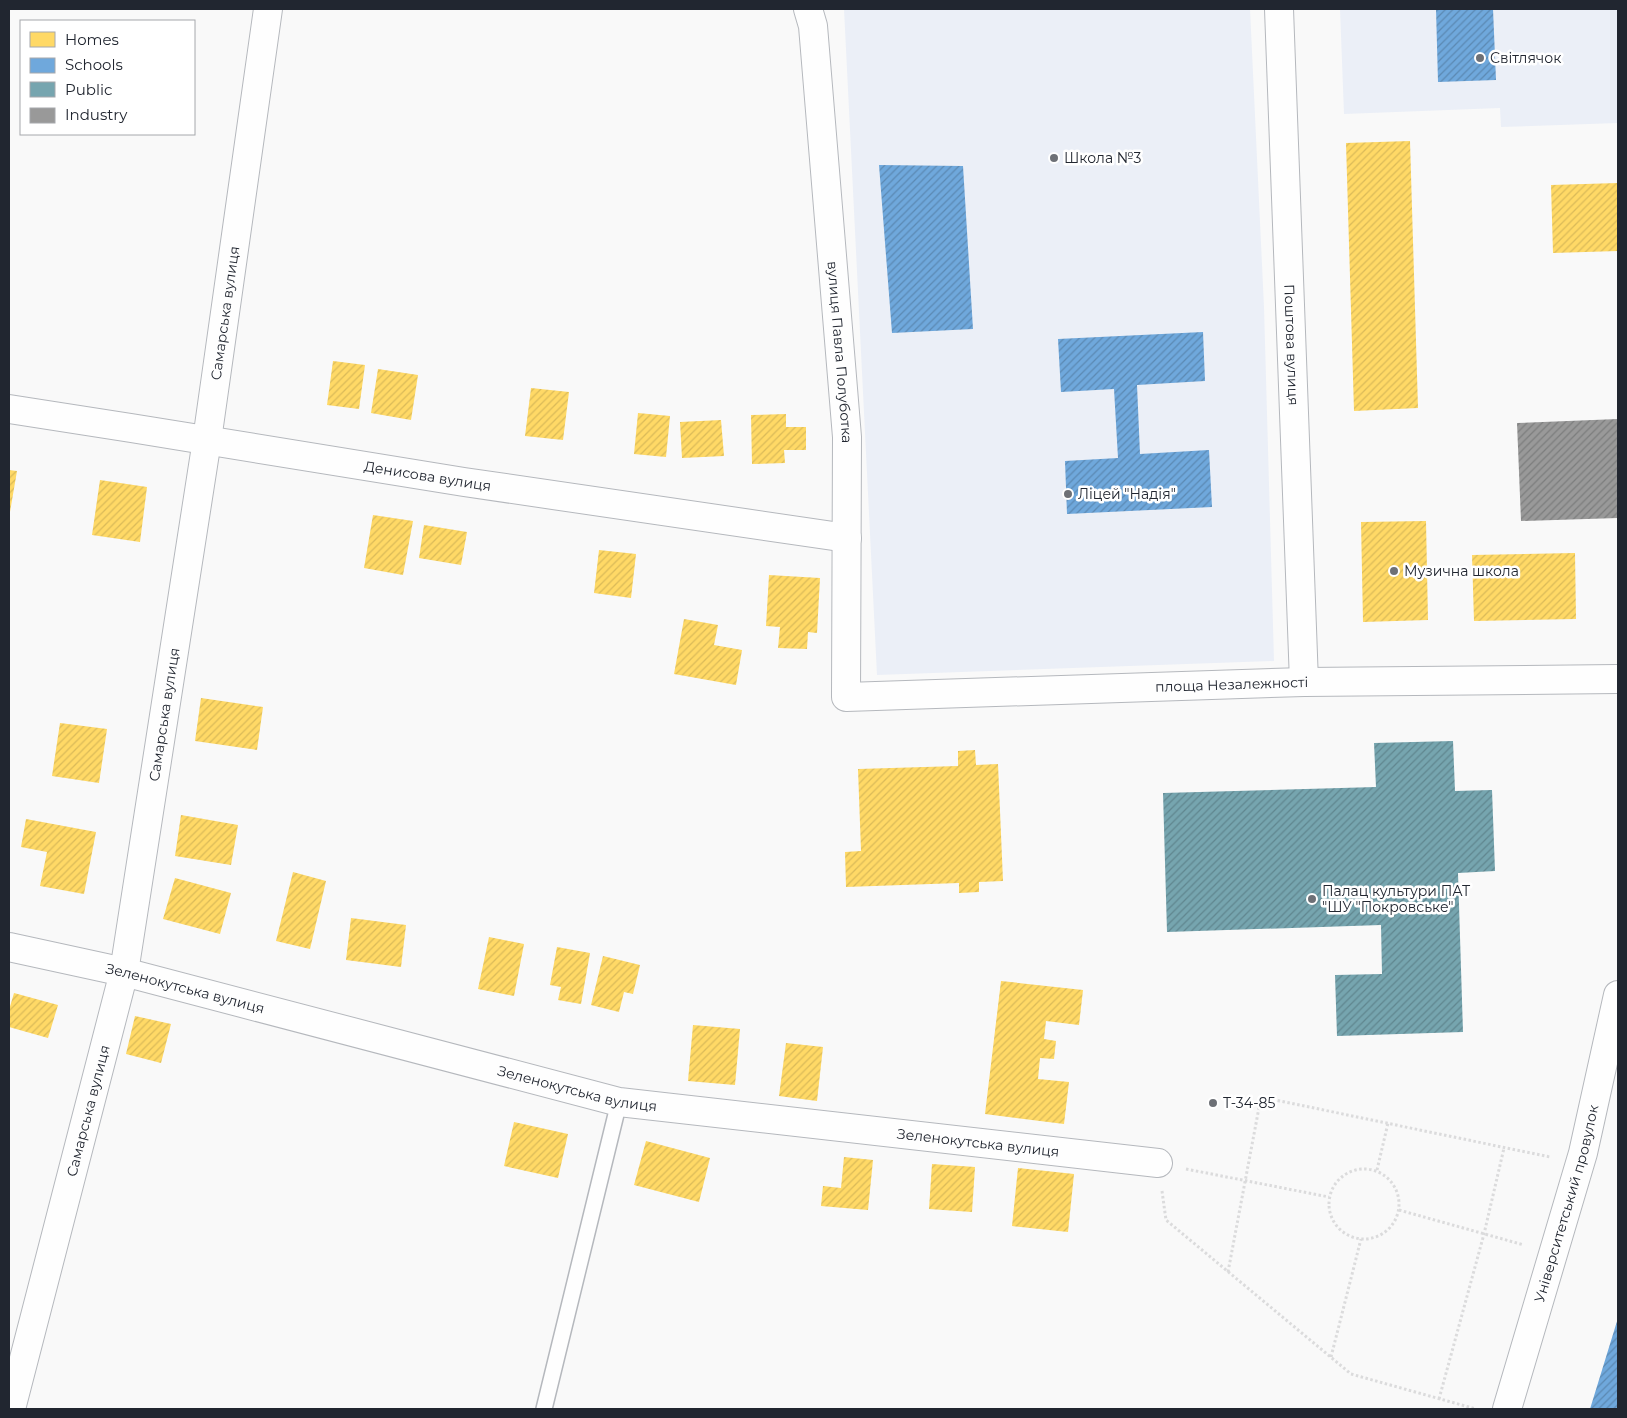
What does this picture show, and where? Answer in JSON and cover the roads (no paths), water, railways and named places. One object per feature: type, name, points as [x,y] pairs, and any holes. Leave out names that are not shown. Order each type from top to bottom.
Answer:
[{"type":"street","name":"Самарська вулиця","points":[[11,1409],[124,972],[207,440],[268,9]]},
{"type":"street","name":"вулиця Павла Полуботка","points":[[808,9],[813,26],[847,437],[846,698]]},
{"type":"street","name":"Поштова вулиця","points":[[1278,9],[1304,682]]},
{"type":"street","name":"Денисова вулиця","points":[[9,409],[464,482],[847,538]]},
{"type":"street","name":"площа Незалежності","points":[[846,698],[1304,682],[1618,679]]},
{"type":"street","name":"Зеленокутська вулиця","points":[[9,947],[124,972],[619,1102],[1158,1163]]},
{"type":"street","name":"Університетський провулок","points":[[1508,1409],[1580,1164],[1618,995]]},
{"type":"lane","points":[[544,1409],[619,1102]]},
{"type":"place","name":"Світлячок","points":[[1480,58]]},
{"type":"place","name":"Школа №3","points":[[1054,158]]},
{"type":"place","name":"Ліцей \"Надія\"","points":[[1068,494]]},
{"type":"place","name":"Музична школа","points":[[1394,571]]},
{"type":"place","name":"Палац культури ПАТ \"ШУ \"Покровське\"","points":[[1312,899]]},
{"type":"place","name":"Т-34-85","points":[[1213,1103]]}]
